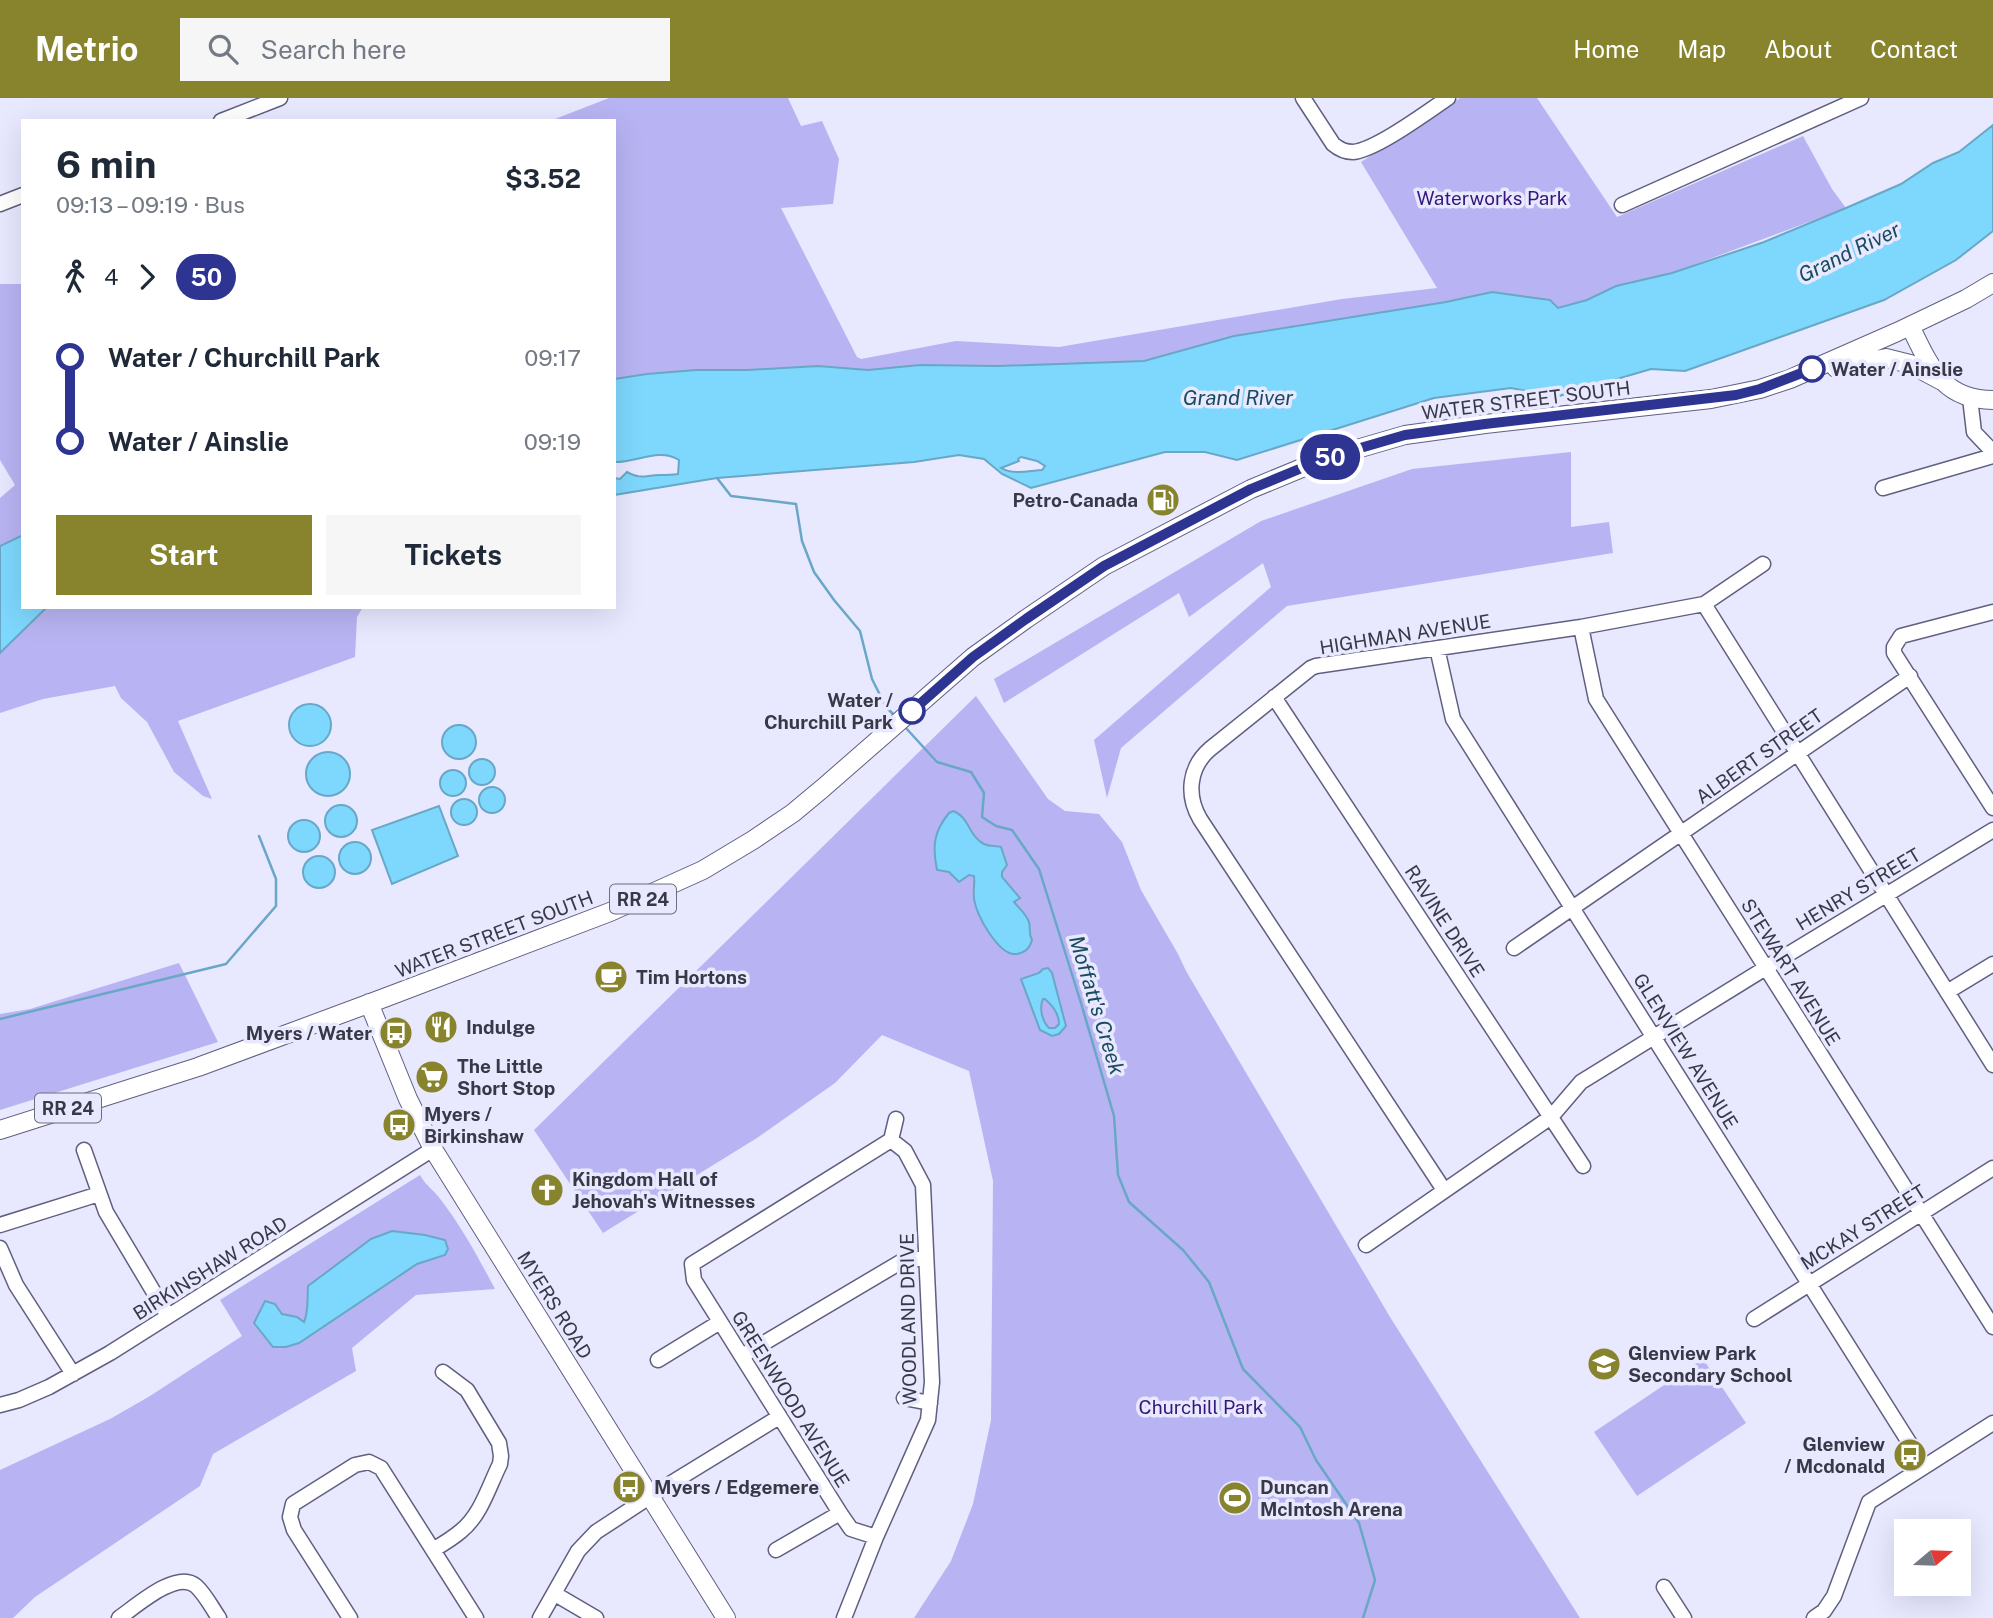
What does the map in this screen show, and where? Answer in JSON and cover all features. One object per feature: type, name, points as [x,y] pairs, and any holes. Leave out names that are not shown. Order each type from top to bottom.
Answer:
[{"type":"main road","name":"WATER STREET SOUTH","points":[[0,1130],[198,1067],[610,912],[703,870],[793,813],[973,657],[1026,619],[1104,566],[1251,489],[1326,458],[1405,435],[1711,399],[1748,392],[1790,379],[1910,326],[1993,283]]},
{"type":"main road","points":[[1910,326],[1942,381]]},
{"type":"main road","points":[[1790,379],[1886,358],[1910,364],[1942,381],[1959,395],[1993,400]]},
{"type":"main road","name":"MYERS ROAD","points":[[369,1003],[408,1099],[433,1149],[726,1618]]},
{"type":"street","points":[[226,119],[280,98]]},
{"type":"street","points":[[1303,98],[1334,144],[1349,152],[1379,142],[1448,98]]},
{"type":"street","points":[[1622,205],[1861,98]]},
{"type":"street","points":[[0,204],[21,196]]},
{"type":"street","points":[[1883,488],[1993,454],[1974,432],[1970,416],[1970,398]]},
{"type":"street","name":"HIGHMAN AVENUE","points":[[1444,1190],[1200,819],[1191,794],[1195,770],[1201,758],[1316,666],[1581,627],[1704,604],[1763,564]]},
{"type":"street","points":[[1704,604],[1993,1065]]},
{"type":"street","points":[[1993,612],[1901,636],[1894,647],[1894,653],[1993,808]]},
{"type":"street","name":"STEWART AVENUE","points":[[1581,627],[1596,699],[1993,1327]]},
{"type":"street","name":"GLENVIEW AVENUE","points":[[1437,648],[1453,719],[1924,1466]]},
{"type":"street","name":"ALBERT STREET","points":[[1514,948],[1910,676]]},
{"type":"street","name":"RAVINE DRIVE","points":[[1275,697],[1583,1166]]},
{"type":"street","name":"HENRY STREET","points":[[1366,1245],[1551,1117],[1581,1082],[1993,830]]},
{"type":"street","points":[[1947,992],[1993,964]]},
{"type":"street","points":[[891,1140],[896,1119]]},
{"type":"street","name":"WOODLAND DRIVE","points":[[844,1618],[928,1420],[930,1404],[932,1382],[923,1185],[905,1151],[891,1140]]},
{"type":"street","name":"GREENWOOD AVENUE","points":[[876,1538],[851,1529],[840,1513],[695,1280],[692,1264],[891,1140]]},
{"type":"street","name":"BIRKINSHAW ROAD","points":[[0,1405],[39,1392],[110,1353],[433,1149]]},
{"type":"street","points":[[84,1150],[99,1194],[121,1240],[168,1317]]},
{"type":"street","name":"MCKAY STREET","points":[[1754,1319],[1993,1168]]},
{"type":"street","points":[[0,1225],[99,1194]]},
{"type":"street","points":[[0,1248],[16,1285],[73,1374]]},
{"type":"street","points":[[743,1356],[904,1260],[926,1258]]},
{"type":"street","points":[[658,1360],[720,1322]]},
{"type":"street","points":[[433,1550],[461,1532],[471,1521],[500,1464],[501,1456],[499,1443],[467,1390],[443,1372]]},
{"type":"street","points":[[904,1398],[930,1404]]},
{"type":"street","points":[[540,1618],[570,1563],[589,1537],[604,1525],[779,1417]]},
{"type":"street","points":[[1814,1618],[1824,1611],[1831,1601],[1869,1502],[1993,1423]]},
{"type":"street","points":[[350,1618],[294,1530],[290,1517],[293,1504],[355,1465],[369,1462],[381,1468],[476,1618]]},
{"type":"street","points":[[776,1550],[840,1513]]},
{"type":"street","points":[[118,1618],[170,1584],[184,1581],[198,1588],[219,1618]]},
{"type":"street","points":[[1664,1587],[1684,1618]]},
{"type":"street","points":[[555,1594],[596,1618]]},
{"type":"green space","name":"Waterworks Park","points":[[609,98],[788,98],[801,126],[822,121],[839,159],[833,204],[781,208],[857,357],[861,359],[956,341],[1059,347],[1342,299],[1437,288],[1361,162],[1460,98],[1537,98],[1617,217],[1803,136],[1832,189],[1846,208],[1672,273],[1616,286],[1587,300],[1557,308],[1492,292],[1446,302],[1234,336],[1144,361],[998,366],[920,365],[868,370],[818,366],[696,370],[616,379],[616,119],[555,119]]},
{"type":"green space","points":[[0,284],[21,284],[21,536],[0,546],[0,498],[15,485],[0,460]]},
{"type":"green space","points":[[1571,452],[1571,527],[1609,522],[1613,553],[1287,606],[1121,748],[1107,798],[1094,740],[1271,587],[1263,563],[1189,617],[1179,593],[1004,703],[994,679],[1261,521],[1412,469]]},
{"type":"green space","points":[[45,609],[362,609],[357,617],[355,657],[178,721],[212,799],[203,796],[174,772],[147,722],[121,698],[115,686],[43,699],[0,713],[0,653]]},
{"type":"green space","name":"Churchill Park","points":[[976,696],[1048,799],[1065,811],[1099,814],[1122,842],[1141,890],[1186,971],[1390,1317],[1580,1618],[914,1618],[951,1561],[973,1504],[991,1420],[993,1181],[969,1071],[882,1035],[835,1083],[757,1138],[603,1233],[534,1130]]},
{"type":"green space","points":[[179,963],[218,1042],[0,1110],[0,1014],[30,1009]]},
{"type":"green space","points":[[420,1175],[456,1221],[495,1289],[416,1295],[352,1348],[356,1371],[213,1454],[200,1486],[35,1597],[13,1618],[0,1618],[0,1470],[110,1419],[242,1336],[220,1300]]},
{"type":"green space","points":[[1703,1359],[1746,1423],[1637,1496],[1594,1432]]},
{"type":"water","name":"Grand River","points":[[1993,125],[1993,231],[1956,260],[1884,300],[1685,371],[1651,369],[1556,397],[1511,388],[1434,398],[1237,460],[1205,452],[1165,452],[1031,488],[1002,474],[984,459],[959,455],[914,462],[717,478],[616,495],[616,478],[620,479],[627,472],[640,476],[678,474],[679,460],[671,456],[655,455],[616,462],[616,379],[696,370],[818,366],[868,370],[920,365],[998,366],[1144,361],[1234,336],[1446,302],[1492,292],[1550,300],[1558,308],[1587,300],[1616,286],[1672,273],[1764,242],[1901,184],[1933,163],[1959,152]],"holes":[[[1021,457],[1045,466],[1042,470],[1016,472],[1001,468],[1019,461]]]},
{"type":"water","points":[[21,536],[21,609],[45,609],[0,653],[0,546]]},
{"type":"water","points":[[310,704],[325,710],[331,725],[325,740],[310,746],[295,740],[289,725],[295,710]]},
{"type":"water","points":[[459,725],[471,730],[476,742],[471,754],[459,759],[447,754],[442,742],[447,730]]},
{"type":"water","points":[[328,752],[343,759],[350,774],[343,789],[328,796],[313,789],[306,774],[313,759]]},
{"type":"water","points":[[482,759],[491,763],[495,772],[491,781],[482,785],[473,781],[469,772],[473,763]]},
{"type":"water","points":[[453,770],[462,774],[466,783],[462,792],[453,796],[444,792],[440,783],[444,774]]},
{"type":"water","points":[[492,787],[501,791],[505,800],[501,809],[492,813],[483,809],[479,800],[483,791]]},
{"type":"water","points":[[464,799],[473,803],[477,812],[473,821],[464,825],[455,821],[451,812],[455,803]]},
{"type":"water","points":[[341,805],[352,810],[357,821],[352,832],[341,837],[330,832],[325,821],[330,810]]},
{"type":"water","points":[[439,806],[458,856],[392,884],[372,830]]},
{"type":"water","points":[[953,811],[962,817],[979,841],[1001,847],[1007,865],[1002,877],[1020,898],[1014,902],[1029,922],[1032,940],[1022,953],[1009,953],[989,933],[975,905],[974,876],[969,875],[959,882],[949,872],[937,870],[937,833]]},
{"type":"water","points":[[304,820],[315,825],[320,836],[315,847],[304,852],[293,847],[288,836],[293,825]]},
{"type":"water","points":[[355,842],[366,847],[371,858],[366,869],[355,874],[344,869],[339,858],[344,847]]},
{"type":"water","points":[[319,856],[330,861],[335,872],[330,883],[319,888],[308,883],[303,872],[308,861]]},
{"type":"water","points":[[1048,968],[1052,973],[1066,1026],[1059,1034],[1052,1036],[1040,1030],[1021,979]],"holes":[[[1045,999],[1058,1017],[1059,1024],[1055,1028],[1049,1028],[1043,1018],[1041,1006]]]},
{"type":"water","points":[[392,1231],[445,1240],[448,1249],[445,1255],[417,1264],[299,1343],[273,1347],[254,1323],[265,1301],[275,1304],[282,1314],[297,1317],[304,1322],[308,1286],[371,1239]]},
{"type":"waterway","name":"Moffatt's Creek","points":[[717,478],[731,496],[796,504],[802,541],[814,572],[860,631],[872,679],[886,707],[896,717]]},
{"type":"waterway","name":"Moffatt's Creek","points":[[905,727],[937,762],[971,772],[984,793],[982,817],[996,826],[1012,830],[1039,869],[1114,1116],[1118,1175],[1129,1202],[1183,1250],[1209,1282],[1243,1369],[1300,1427],[1316,1460],[1359,1523],[1375,1580],[1363,1618]]},
{"type":"waterway","points":[[0,1019],[226,964],[276,906],[276,879],[259,836]]},
{"type":"bus line","name":"50","points":[[912,711],[973,657],[1104,566],[1251,489],[1326,458],[1405,435],[1736,395],[1790,379],[1812,369]]},
{"type":"place","name":"Water / Ainslie","points":[[1812,369]]},
{"type":"place","name":"Petro-Canada","points":[[1163,500]]},
{"type":"place","name":"Water / Churchill Park","points":[[912,711]]},
{"type":"place","name":"Tim Hortons","points":[[611,977]]},
{"type":"place","name":"Indulge","points":[[441,1027]]},
{"type":"place","name":"Myers / Water","points":[[396,1033]]},
{"type":"place","name":"The Little Short Stop","points":[[432,1077]]},
{"type":"place","name":"Myers / Birkinshaw","points":[[399,1125]]},
{"type":"place","name":"Kingdom Hall of Jehovah's Witnesses","points":[[547,1190]]},
{"type":"place","name":"Glenview Park Secondary School","points":[[1604,1364]]},
{"type":"place","name":"Glenview / Mcdonald","points":[[1910,1455]]},
{"type":"place","name":"Myers / Edgemere","points":[[629,1487]]},
{"type":"place","name":"Duncan McIntosh Arena","points":[[1235,1498]]}]
